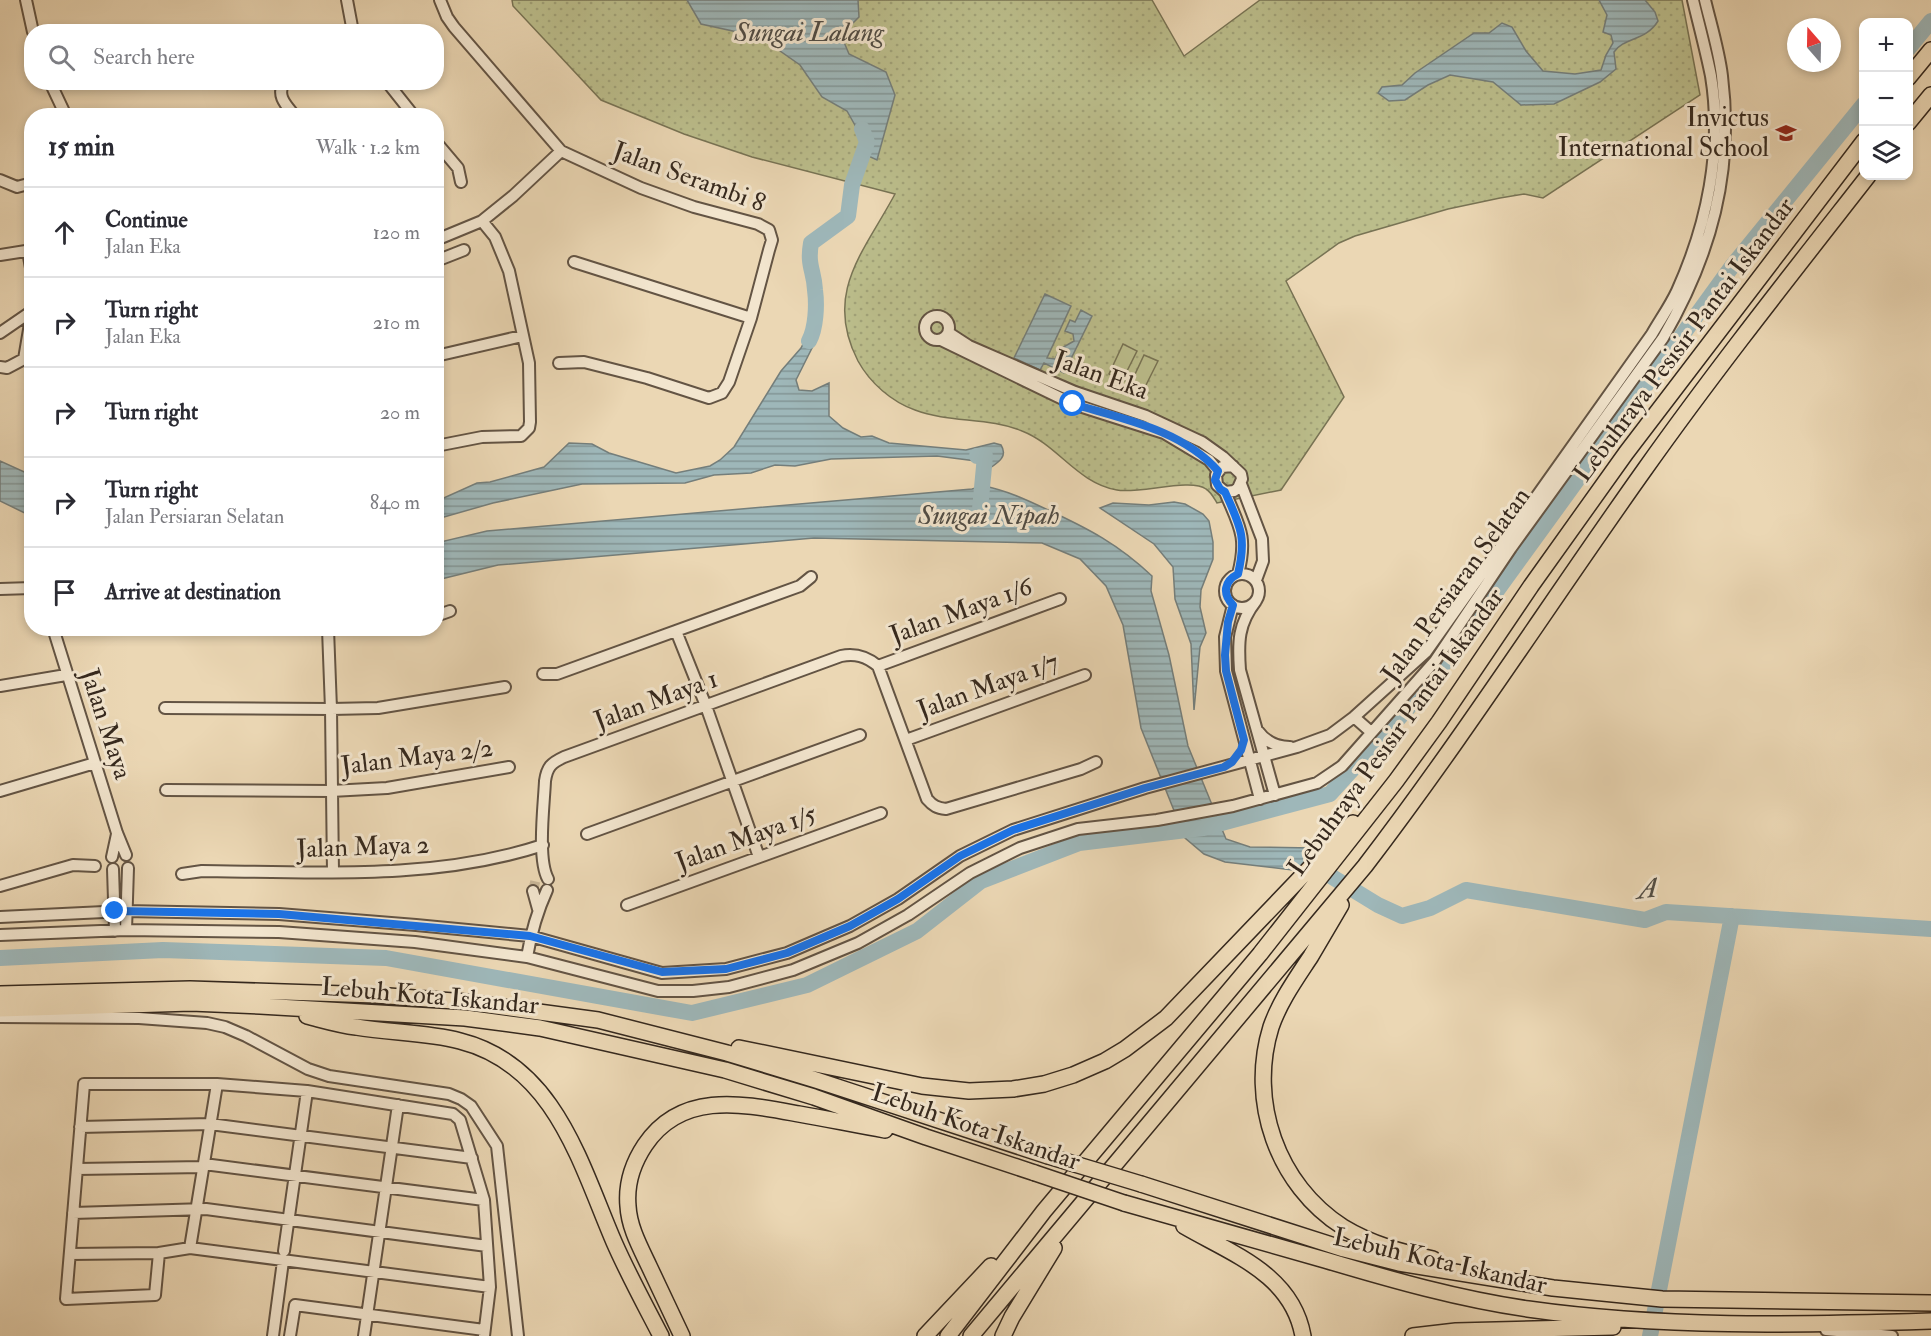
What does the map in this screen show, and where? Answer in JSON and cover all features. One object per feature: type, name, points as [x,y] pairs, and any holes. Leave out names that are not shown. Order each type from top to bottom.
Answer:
[{"type":"highway","points":[[1913,72],[1931,50]]},
{"type":"highway","points":[[1913,117],[1931,94]]},
{"type":"highway","name":"Lebuhraya Pesisir Pantai Iskandar","points":[[948,1336],[1044,1210],[1260,954],[1396,781],[1626,453],[1859,146]]},
{"type":"highway","name":"Lebuhraya Pesisir Pantai Iskandar","points":[[971,1336],[1365,866],[1416,799],[1648,466],[1749,328],[1865,180]]},
{"type":"highway","points":[[598,1020],[943,1089],[992,1091],[1044,1084],[1073,1075],[1105,1061],[1139,1040],[1166,1018],[1317,858],[1396,781]]},
{"type":"highway","points":[[1365,866],[1285,996],[1271,1027],[1264,1062],[1263,1090],[1267,1119],[1277,1148],[1289,1172],[1307,1196],[1332,1218],[1361,1236],[1390,1249],[1553,1288]]},
{"type":"highway","name":"Lebuh Kota Iskandar","points":[[0,994],[190,989],[376,996],[466,1002],[598,1020],[727,1053],[1344,1249],[1400,1263],[1553,1288],[1662,1299],[1931,1303]]},
{"type":"highway","name":"Lebuh Kota Iskandar","points":[[0,1009],[191,1003],[465,1018],[540,1028],[725,1070],[814,1097],[1124,1203],[1395,1280],[1485,1301],[1608,1319],[1715,1325],[1931,1321]]},
{"type":"highway","points":[[260,1006],[354,1027],[430,1035],[461,1041],[491,1053],[515,1068],[550,1104],[567,1131],[616,1246],[661,1336]]},
{"type":"highway","points":[[682,1336],[633,1231],[628,1206],[629,1181],[633,1166],[648,1140],[661,1127],[674,1118],[701,1106],[734,1105],[753,1106],[926,1137]]},
{"type":"highway","points":[[925,1336],[1044,1210]]},
{"type":"highway","points":[[1166,1215],[1272,1279],[1290,1300],[1303,1336]]},
{"type":"highway","points":[[1003,1336],[1072,1217]]},
{"type":"highway","points":[[1413,1336],[1456,1331],[1715,1325]]},
{"type":"street","points":[[26,0],[31,24]]},
{"type":"street","points":[[347,0],[352,24]]},
{"type":"street","points":[[440,0],[454,27],[561,151],[513,196],[482,221],[444,237]]},
{"type":"street","name":"Jalan Persiaran Selatan","points":[[0,917],[120,911],[279,914],[530,936],[662,972],[726,969],[787,953],[850,926],[898,899],[960,856],[1013,830],[1145,788],[1297,747],[1330,735],[1354,717],[1426,652],[1652,334],[1676,292],[1704,217],[1714,147],[1711,76],[1693,0]]},
{"type":"street","name":"Jalan Persiaran Selatan","points":[[0,935],[120,931],[279,932],[415,942],[527,957],[658,991],[693,991],[729,987],[794,970],[858,943],[908,915],[970,873],[1020,848],[1078,829],[1157,820],[1222,808],[1317,783],[1342,766],[1435,661],[1518,538],[1663,338],[1682,305],[1701,263],[1715,219],[1725,148],[1722,74],[1705,0]]},
{"type":"street","points":[[54,90],[62,108]]},
{"type":"street","points":[[280,90],[282,98],[289,108]]},
{"type":"street","points":[[393,90],[408,108]]},
{"type":"street","points":[[444,151],[458,168],[461,182]]},
{"type":"street","name":"Jalan Serambi 8","points":[[559,363],[584,362],[714,398],[722,393],[729,382],[751,318],[772,240],[769,230],[758,224],[694,207],[641,188],[561,151]]},
{"type":"street","points":[[0,180],[16,187],[24,185]]},
{"type":"street","points":[[444,444],[482,437],[514,437],[525,432],[530,422],[528,363],[503,254],[495,237],[482,221]]},
{"type":"street","points":[[444,257],[464,250]]},
{"type":"street","points":[[0,255],[24,251]]},
{"type":"street","points":[[574,262],[751,318]]},
{"type":"street","points":[[0,333],[24,316]]},
{"type":"street","points":[[444,354],[522,336]]},
{"type":"street","name":"Jalan Eka","points":[[1218,471],[1209,460],[1164,433],[1073,404],[945,337],[1075,392],[1182,431],[1202,442],[1241,474],[1241,484],[1262,539],[1263,561],[1256,580],[1260,591],[1242,625],[1240,669],[1275,795]]},
{"type":"street","points":[[0,367],[7,368],[24,359]]},
{"type":"street","points":[[1233,466],[1218,471],[1215,480],[1220,489],[1225,492],[1242,534],[1243,546],[1238,574]]},
{"type":"street","points":[[1225,492],[1234,491],[1241,484]]},
{"type":"street","points":[[1256,580],[1245,574],[1238,574],[1230,579],[1226,588],[1227,597],[1233,605],[1245,607],[1256,601]]},
{"type":"street","points":[[543,674],[557,674],[676,631],[800,586],[811,577]]},
{"type":"street","points":[[0,590],[24,588]]},
{"type":"street","name":"Jalan Maya 1/6","points":[[878,666],[1060,598]]},
{"type":"street","points":[[1233,605],[1226,630],[1226,671],[1260,799]]},
{"type":"street","points":[[444,613],[450,611]]},
{"type":"street","points":[[676,631],[706,706],[759,857]]},
{"type":"street","name":"Jalan Maya","points":[[55,636],[126,855]]},
{"type":"street","points":[[328,636],[333,873]]},
{"type":"street","name":"Jalan Maya 1","points":[[527,957],[544,879],[545,781],[550,765],[841,656],[850,654],[861,656],[878,666]]},
{"type":"street","points":[[878,666],[927,799],[932,805],[946,809],[1081,770],[1096,762]]},
{"type":"street","points":[[0,686],[66,675]]},
{"type":"street","name":"Jalan Maya 1/7","points":[[906,740],[1085,675]]},
{"type":"street","points":[[165,708],[331,710],[378,708],[505,687]]},
{"type":"street","points":[[1354,717],[1371,732]]},
{"type":"street","points":[[1256,728],[1268,742],[1283,747],[1297,747]]},
{"type":"street","points":[[1224,767],[1237,757],[1241,750],[1244,740],[1242,730]]},
{"type":"street","points":[[587,834],[860,735]]},
{"type":"street","points":[[0,791],[95,763]]},
{"type":"street","name":"Jalan Maya 2/2","points":[[166,790],[387,788],[509,767]]},
{"type":"street","name":"Jalan Maya 1/5","points":[[627,905],[882,813]]},
{"type":"street","points":[[112,857],[117,833]]},
{"type":"street","name":"Jalan Maya 2","points":[[182,874],[202,872],[333,873],[427,868],[482,861],[543,845]]},
{"type":"street","points":[[0,886],[73,865],[95,866]]},
{"type":"street","points":[[120,911],[128,868]]},
{"type":"street","points":[[113,869],[120,911],[120,931]]},
{"type":"street","points":[[533,891],[538,909]]},
{"type":"street","points":[[0,1017],[139,1018],[207,1023],[225,1027],[308,1069],[329,1076],[449,1094],[461,1099],[471,1106],[497,1146],[518,1336]]},
{"type":"street","points":[[159,1253],[155,1295],[66,1299],[84,1084],[217,1084],[307,1091],[457,1116],[484,1200],[490,1287],[484,1333],[295,1305],[290,1336]]},
{"type":"street","points":[[190,1248],[217,1084]]},
{"type":"street","points":[[273,1336],[307,1091]]},
{"type":"street","points":[[364,1336],[398,1105]]},
{"type":"street","points":[[80,1127],[210,1124],[472,1158]]},
{"type":"street","points":[[77,1169],[203,1166],[295,1175],[484,1200]]},
{"type":"street","points":[[73,1213],[206,1209],[487,1246]]},
{"type":"street","points":[[616,1246],[653,1336]]},
{"type":"street","points":[[70,1254],[159,1253],[190,1248],[284,1256],[373,1272],[490,1287]]},
{"type":"street","points":[[1775,1324],[1892,1336]]},
{"type":"green space","points":[[512,0],[1152,0],[1184,56],[1260,0],[1682,0],[1700,95],[1543,198],[1524,194],[1500,198],[1448,209],[1355,236],[1339,243],[1286,281],[1344,397],[1281,490],[1217,503],[1206,489],[1199,486],[1127,491],[1103,486],[1090,480],[1035,437],[1022,431],[996,424],[928,414],[890,397],[875,384],[858,361],[848,337],[845,314],[846,294],[860,254],[895,194],[752,157],[684,134],[601,100],[513,6]]},
{"type":"green space","points":[[1123,344],[1137,351],[1122,381],[1109,374]]},
{"type":"green space","points":[[1144,355],[1158,361],[1143,391],[1130,385]]},
{"type":"water","name":"Sungai Lalang","points":[[687,0],[858,0],[859,17],[841,35],[849,54],[886,72],[895,95],[877,160],[866,155],[861,136],[847,111],[822,97],[800,65],[760,37],[701,24]]},
{"type":"water","points":[[1599,0],[1645,0],[1655,12],[1658,21],[1641,36],[1618,47],[1614,52],[1616,69],[1600,82],[1554,104],[1521,105],[1493,82],[1450,75],[1428,85],[1405,100],[1389,101],[1378,93],[1382,87],[1402,85],[1415,73],[1474,33],[1489,33],[1502,23],[1512,27],[1526,51],[1543,71],[1575,74],[1601,70],[1613,43],[1611,35],[1603,32],[1607,15]]},
{"type":"water","points":[[1045,294],[1071,306],[1047,358],[1055,359],[1060,349],[1074,341],[1073,334],[1065,331],[1070,320],[1075,322],[1081,310],[1092,316],[1064,373],[1044,363],[1040,370],[1014,358]]},
{"type":"water","points":[[814,322],[816,340],[796,380],[799,390],[812,391],[829,383],[829,416],[843,428],[861,437],[872,436],[889,443],[966,450],[994,443],[1001,445],[1004,452],[1002,458],[990,468],[980,468],[976,461],[937,456],[831,459],[795,466],[775,465],[751,473],[714,475],[685,483],[582,484],[493,503],[444,517],[444,498],[477,483],[490,482],[544,467],[569,443],[592,444],[609,453],[676,473],[710,466],[734,447],[781,371],[801,348]]},
{"type":"water","points":[[0,461],[24,472],[24,513],[0,501]]},
{"type":"water","name":"Sungai Nipah","points":[[983,486],[1000,490],[1063,517],[1115,546],[1152,576],[1151,591],[1169,655],[1188,746],[1226,839],[1250,847],[1313,848],[1318,852],[1301,871],[1225,862],[1204,854],[1185,838],[1141,728],[1123,625],[1106,586],[1080,559],[1042,543],[814,538],[498,565],[444,578],[444,541],[487,531],[972,489]]},
{"type":"water","points":[[1174,502],[1185,504],[1203,514],[1209,521],[1213,542],[1213,559],[1201,590],[1200,607],[1206,633],[1200,647],[1194,710],[1191,644],[1175,599],[1173,567],[1154,544],[1100,508],[1113,503],[1149,505]]},
{"type":"waterway","points":[[1913,43],[1931,21]]},
{"type":"waterway","points":[[0,958],[163,950],[386,958],[692,1013],[807,985],[917,931],[981,881],[1079,843],[1203,828],[1330,794],[1427,687],[1733,265],[1859,110]]},
{"type":"waterway","points":[[809,341],[815,323],[816,309],[810,263],[811,243],[848,216],[852,185],[867,142],[862,129]]},
{"type":"waterway","points":[[977,456],[985,456],[980,509]]},
{"type":"waterway","name":"A","points":[[1311,864],[1378,905],[1402,916],[1430,908],[1466,890],[1645,920],[1666,912],[1931,929]]},
{"type":"waterway","points":[[1650,1336],[1732,916]]},
{"type":"tunnel","points":[[533,891],[536,878]]},
{"type":"place","name":"Invictus International School","points":[[1786,133]]},
{"type":"route","points":[[115,911],[279,914],[416,925],[530,936],[662,972],[726,969],[787,953],[850,926],[898,899],[960,856],[1013,830],[1145,788],[1224,767],[1237,757],[1244,740],[1226,671],[1225,655],[1225,637],[1233,605],[1227,597],[1226,588],[1230,579],[1238,574],[1243,546],[1242,534],[1225,492],[1220,489],[1215,480],[1218,471],[1209,460],[1164,433],[1073,404]]}]
